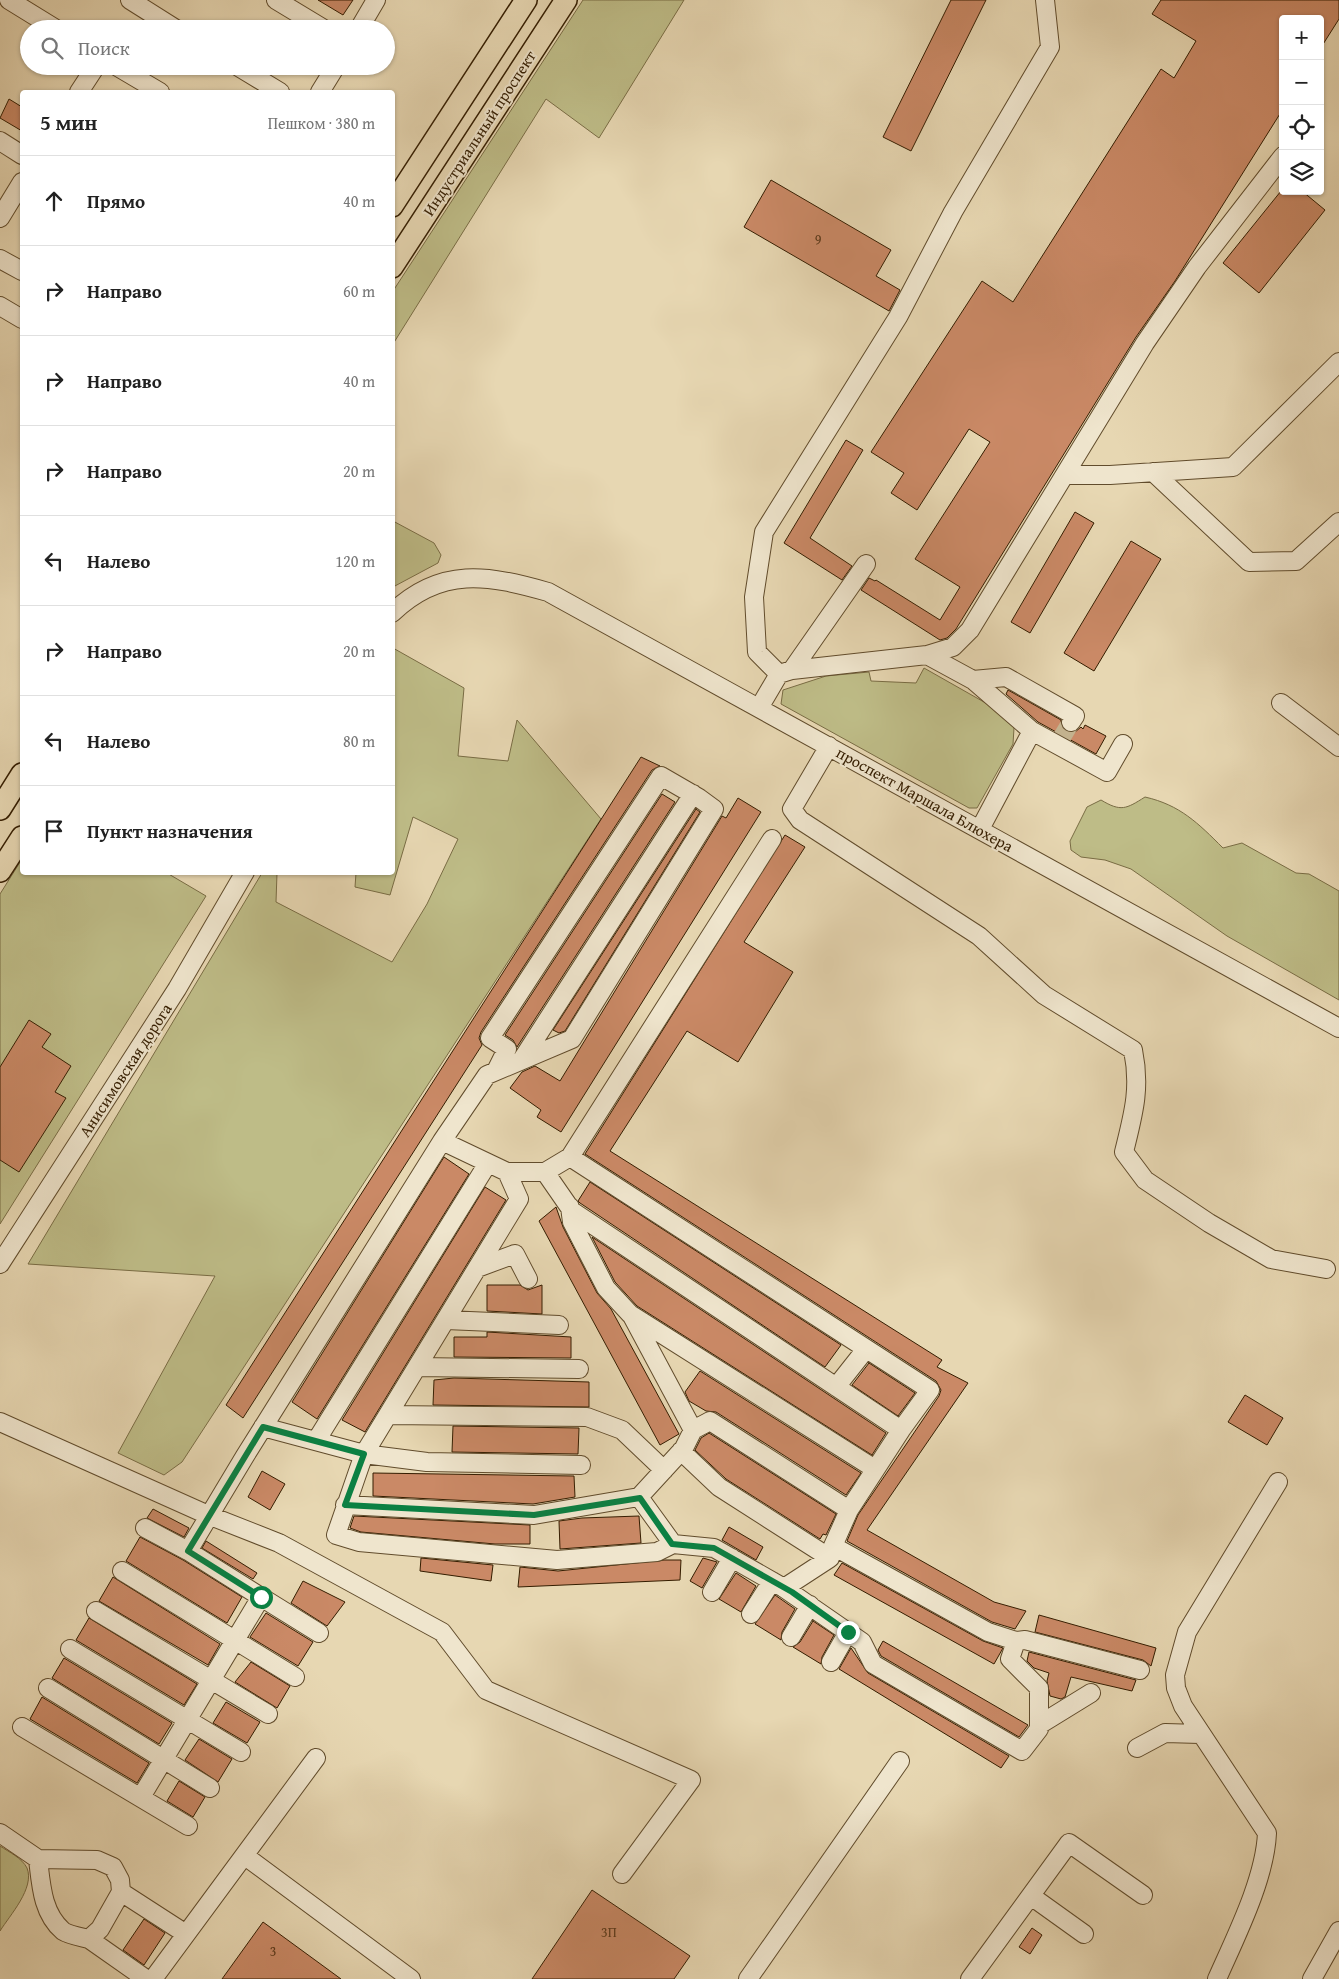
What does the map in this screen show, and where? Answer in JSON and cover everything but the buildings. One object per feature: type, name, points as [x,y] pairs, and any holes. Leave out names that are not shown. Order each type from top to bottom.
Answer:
[{"type":"main road","name":"Индустриальный проспект","points":[[395,201],[526,0]]},
{"type":"main road","name":"Индустриальный проспект","points":[[395,262],[566,0]]},
{"type":"main road","points":[[0,809],[20,777]]},
{"type":"main road","points":[[0,872],[20,840]]},
{"type":"street","points":[[10,0],[42,20]]},
{"type":"street","points":[[130,0],[162,20]]},
{"type":"street","points":[[276,0],[309,20]]},
{"type":"street","points":[[364,20],[376,0]]},
{"type":"street","points":[[1045,0],[1050,47],[953,212],[898,317],[764,532],[754,597],[757,652],[785,672],[927,655],[953,648],[970,630],[1145,343],[1197,267],[1279,161]]},
{"type":"street","points":[[80,90],[90,75]]},
{"type":"street","points":[[131,75],[157,90]]},
{"type":"street","points":[[252,75],[277,90]]},
{"type":"street","points":[[321,90],[330,75]]},
{"type":"street","points":[[0,141],[20,153]]},
{"type":"street","points":[[0,218],[20,185]]},
{"type":"street","points":[[0,259],[20,270]]},
{"type":"street","points":[[0,306],[20,318]]},
{"type":"street","points":[[1065,475],[1110,476],[1233,467],[1339,362]]},
{"type":"street","points":[[1153,472],[1249,562],[1296,561],[1339,522]]},
{"type":"street","points":[[758,708],[866,564]]},
{"type":"street","name":"проспект Маршала Блюхера","points":[[395,611],[424,587],[448,580],[476,578],[507,580],[548,592],[1339,1028]]},
{"type":"street","points":[[927,655],[973,680],[1032,731],[1060,741],[1107,772],[1123,744]]},
{"type":"street","points":[[973,680],[1006,677],[1075,716],[1071,722]]},
{"type":"street","points":[[1281,703],[1339,747]]},
{"type":"street","points":[[980,829],[1032,731]]},
{"type":"street","points":[[828,746],[792,809],[800,820],[980,936],[1044,995],[1133,1050],[1138,1073],[1137,1099],[1124,1152],[1146,1180],[1209,1223],[1271,1260],[1326,1269]]},
{"type":"street","points":[[188,1551],[208,1515],[442,1140],[487,1075],[572,1039],[714,810],[693,794],[660,776],[490,1038],[507,1049],[496,1071]]},
{"type":"street","points":[[521,1061],[693,794]]},
{"type":"street","points":[[442,1140],[507,1172],[545,1172],[570,1157],[772,839]]},
{"type":"street","name":"Анисимовская дорога","points":[[0,1264],[177,989],[243,875]]},
{"type":"street","points":[[570,1157],[930,1390],[901,1430],[849,1510],[831,1552],[778,1584],[751,1614]]},
{"type":"street","points":[[316,1441],[488,1163]]},
{"type":"street","points":[[507,1172],[519,1199],[364,1454],[336,1535],[359,1542],[557,1560],[657,1552],[672,1544],[714,1548],[778,1584],[862,1642],[873,1664],[1022,1752],[1039,1729],[1039,1688],[1010,1659],[1016,1641]]},
{"type":"street","points":[[545,1172],[572,1212],[901,1430]]},
{"type":"street","points":[[570,1207],[572,1222],[606,1288],[632,1315],[876,1469]]},
{"type":"street","points":[[477,1268],[515,1254],[528,1279]]},
{"type":"street","points":[[632,1315],[693,1430]]},
{"type":"street","points":[[446,1320],[559,1326]]},
{"type":"street","points":[[836,1387],[866,1348]]},
{"type":"street","points":[[417,1367],[579,1369]]},
{"type":"street","points":[[388,1415],[587,1417],[622,1430],[664,1470]]},
{"type":"street","points":[[345,1505],[534,1515],[640,1498],[681,1451],[693,1430],[710,1420],[849,1510]]},
{"type":"street","points":[[0,1422],[208,1515],[278,1543],[442,1632],[486,1690],[691,1780],[622,1874]]},
{"type":"street","points":[[263,1427],[364,1454],[427,1462],[581,1465]]},
{"type":"street","points":[[681,1451],[719,1487],[831,1552],[988,1632],[1016,1641],[1025,1640],[1140,1670]]},
{"type":"street","points":[[1217,1979],[1238,1932],[1266,1855],[1267,1833],[1183,1706],[1176,1688],[1175,1675],[1186,1632],[1278,1482]]},
{"type":"street","points":[[640,1498],[672,1544]]},
{"type":"street","points":[[145,1528],[188,1551],[319,1632]]},
{"type":"street","points":[[712,1592],[732,1558]]},
{"type":"street","points":[[122,1570],[295,1677]]},
{"type":"street","points":[[141,1797],[261,1597]]},
{"type":"street","points":[[791,1637],[810,1605]]},
{"type":"street","points":[[96,1611],[268,1714]]},
{"type":"street","points":[[831,1662],[848,1632]]},
{"type":"street","points":[[70,1649],[241,1752]]},
{"type":"street","points":[[48,1688],[210,1788]]},
{"type":"street","points":[[1039,1725],[1092,1693]]},
{"type":"street","points":[[22,1727],[188,1826]]},
{"type":"street","points":[[1137,1748],[1165,1733],[1200,1734]]},
{"type":"street","points":[[153,1979],[316,1758]]},
{"type":"street","points":[[748,1979],[900,1761]]},
{"type":"street","points":[[0,1833],[38,1859],[97,1860],[113,1867],[120,1880],[121,1892],[100,1928],[88,1939]]},
{"type":"street","points":[[970,1979],[1069,1843],[1143,1895]]},
{"type":"street","points":[[245,1856],[411,1979]]},
{"type":"street","points":[[38,1859],[43,1899],[51,1917],[64,1932],[88,1939],[146,1979]]},
{"type":"street","points":[[121,1892],[186,1934]]},
{"type":"street","points":[[1031,1896],[1084,1934]]},
{"type":"street","points":[[1312,1979],[1339,1931]]},
{"type":"shaded area","points":[[583,0],[684,0],[599,138],[546,99],[395,341],[395,288]]},
{"type":"shaded area","points":[[395,522],[434,543],[441,555],[438,563],[395,586]]},
{"type":"shaded area","points":[[395,649],[464,688],[458,756],[508,761],[517,720],[601,819],[182,1462],[164,1475],[118,1453],[215,1276],[28,1264],[261,875],[277,875],[276,902],[392,962],[427,904],[458,839],[413,817],[390,895],[355,887],[356,875],[395,875]]},
{"type":"shaded area","points":[[924,668],[991,706],[1014,728],[1013,744],[977,808],[969,808],[781,704],[783,690],[826,676],[869,672],[871,681],[916,683]]},
{"type":"shaded area","points":[[1145,797],[1157,800],[1188,816],[1223,848],[1242,843],[1296,873],[1309,874],[1339,891],[1339,1000],[1227,936],[1131,869],[1105,860],[1081,857],[1071,850],[1070,841],[1087,807],[1101,800],[1123,808]]},
{"type":"shaded area","points":[[20,862],[20,875],[170,875],[206,896],[0,1224],[0,894]]},
{"type":"shaded area","points":[[0,1846],[22,1861],[27,1868],[29,1876],[25,1893],[0,1931]]},
{"type":"tunnel","points":[[1062,737],[1071,722]]},
{"type":"route","points":[[261,1597],[188,1551],[208,1515],[263,1427],[364,1454],[345,1505],[534,1515],[640,1498],[672,1544],[714,1548],[792,1592],[848,1632]]}]
